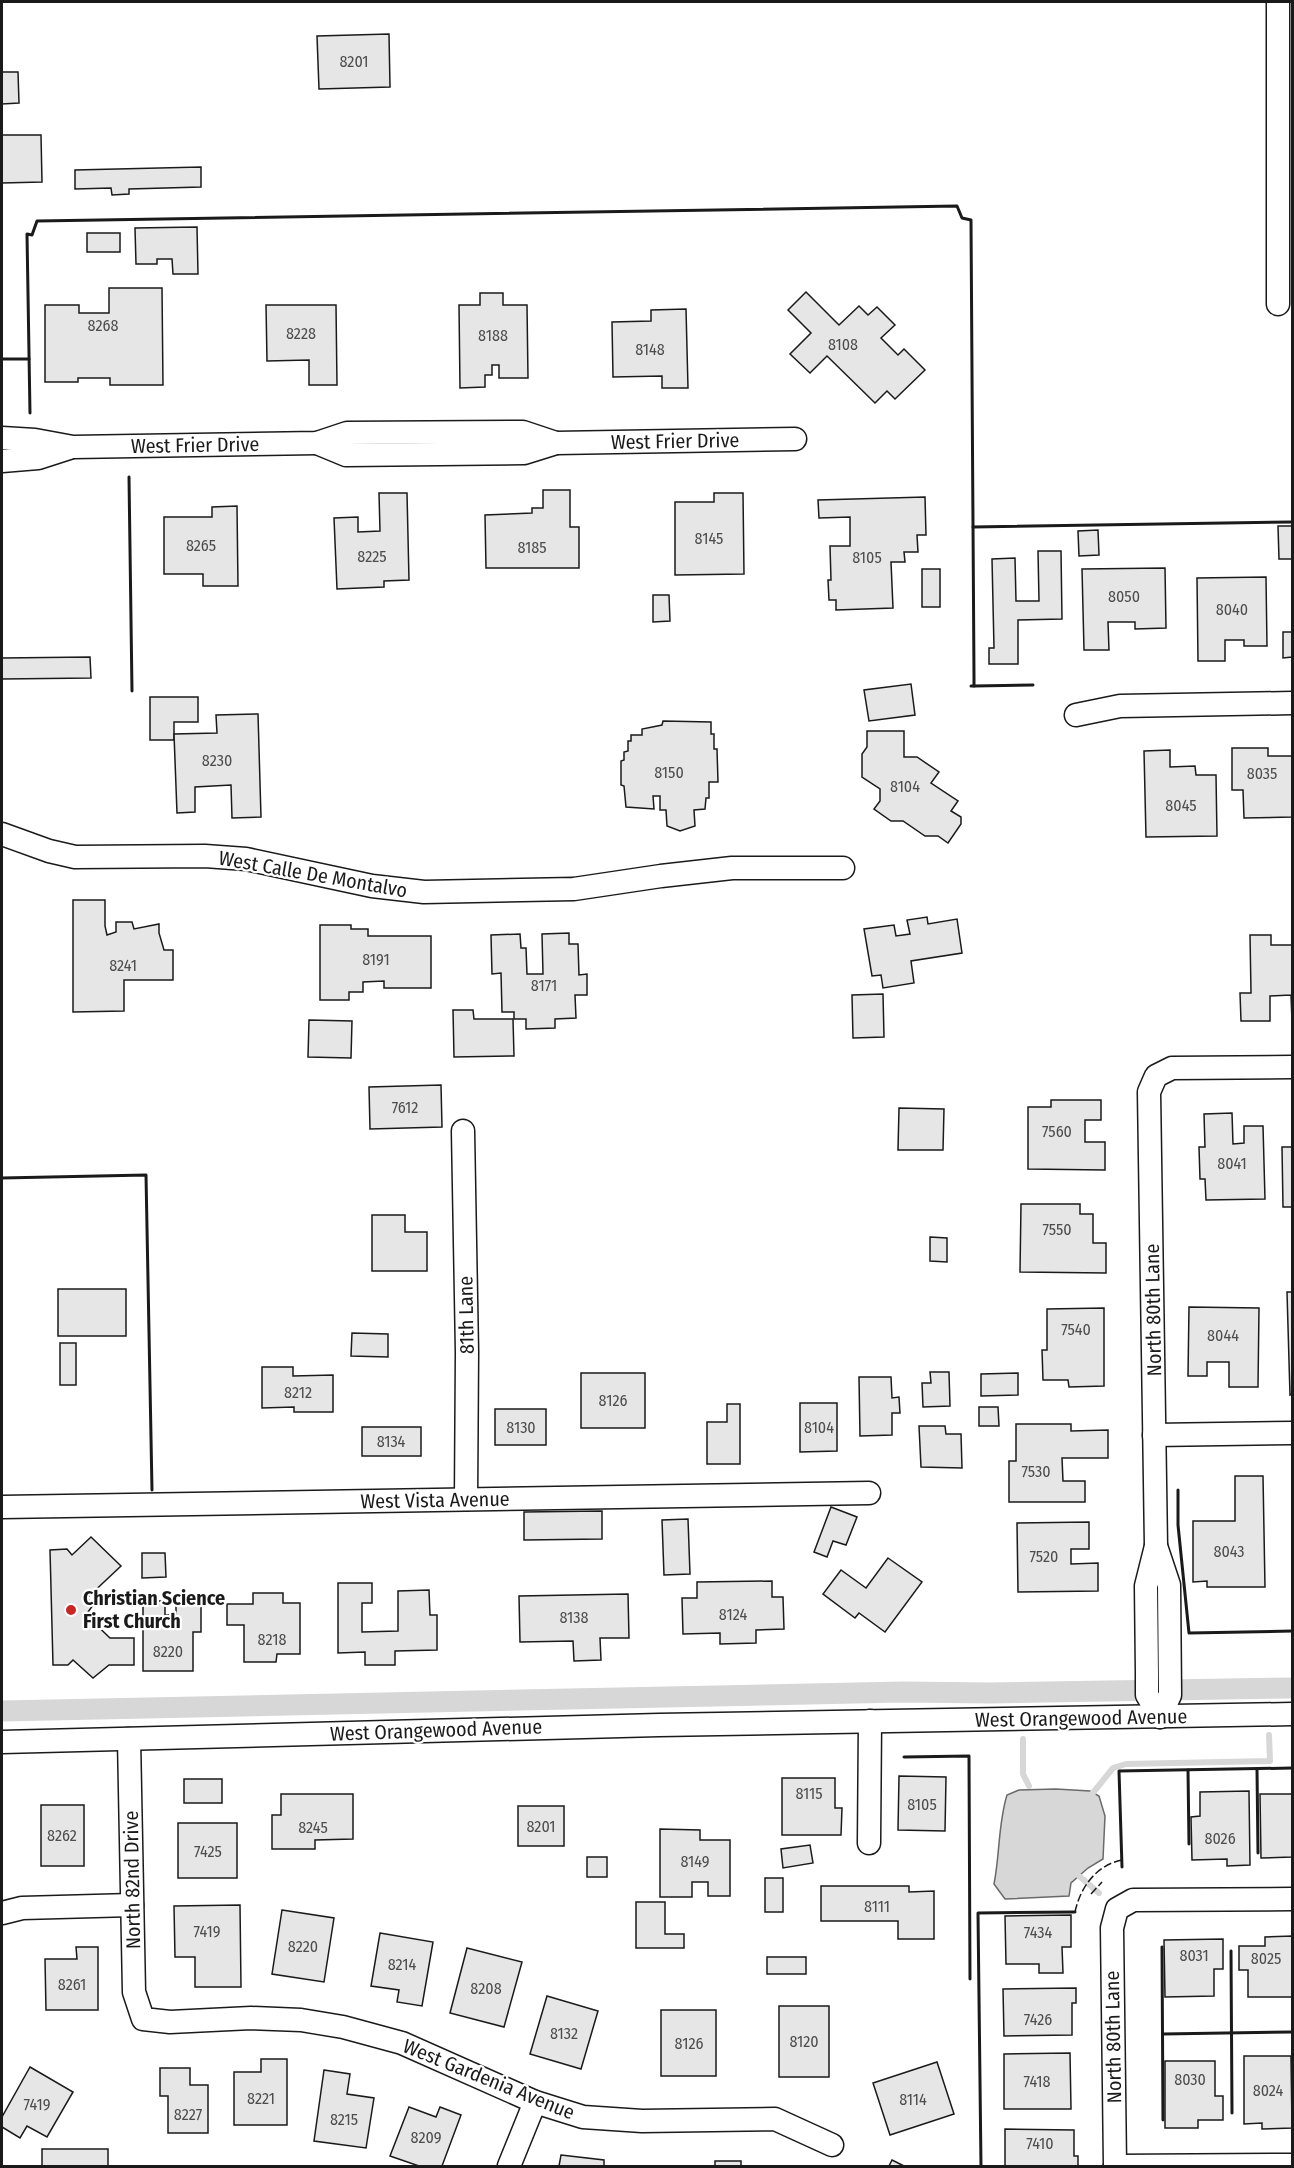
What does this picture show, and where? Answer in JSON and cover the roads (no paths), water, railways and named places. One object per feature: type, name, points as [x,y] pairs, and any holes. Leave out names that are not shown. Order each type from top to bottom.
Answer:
[{"type":"street","points":[[1278,2],[1278,304]]},
{"type":"street","name":"West Frier Drive","points":[[2,438],[35,440],[74,447],[317,443],[347,434],[523,432],[556,443],[795,439]]},
{"type":"street","name":"West Frier Drive","points":[[2,461],[38,458],[74,447]]},
{"type":"street","points":[[1076,715],[1120,706],[1293,703]]},
{"type":"street","name":"West Calle De Montalvo","points":[[2,834],[48,851],[75,857],[204,856],[246,859],[372,886],[424,892],[574,889],[732,868],[843,868]]},
{"type":"street","name":"North 80th Lane","points":[[1160,1717],[1146,1612],[1146,1586],[1156,1546],[1149,1092],[1156,1076],[1172,1068],[1293,1066]]},
{"type":"street","name":"81th Lane","points":[[463,1131],[467,1352],[466,1499]]},
{"type":"street","points":[[1155,1435],[1293,1432]]},
{"type":"street","name":"West Vista Avenue","points":[[2,1506],[869,1492]]},
{"type":"street","name":"North 80th Lane","points":[[1156,1546],[1169,1585],[1169,1611],[1158,1689]]},
{"type":"street","points":[[1146,1612],[1169,1611]]},
{"type":"street","name":"West Orangewood Avenue","points":[[2,1742],[505,1728],[1293,1714]]},
{"type":"street","points":[[869,1843],[870,1721]]},
{"type":"street","name":"North 82nd Drive","points":[[129,1739],[134,1992],[143,2019]]},
{"type":"street","name":"North 80th Lane","points":[[1115,2166],[1112,1928],[1117,1909],[1133,1900],[1293,1899]]},
{"type":"street","points":[[2,1913],[22,1908],[132,1905]]},
{"type":"street","name":"West Gardenia Avenue","points":[[143,2019],[170,2022],[250,2018],[301,2020],[343,2027],[402,2043],[535,2102],[582,2117],[610,2120],[775,2119],[832,2145]]},
{"type":"street","points":[[509,2166],[535,2102]]},
{"type":"street","points":[[1115,2166],[1293,2164]]},
{"type":"waterway","points":[[2,1711],[903,1692],[991,1693],[1292,1688]]},
{"type":"waterway","points":[[1088,1799],[1113,1768],[1126,1764],[1270,1761],[1269,1735]]},
{"type":"waterway","points":[[1023,1739],[1023,1774],[1029,1786]]},
{"type":"waterway","points":[[1079,1876],[1099,1893]]},
{"type":"place","name":"Christian Science First Church","points":[[71,1610]]}]
